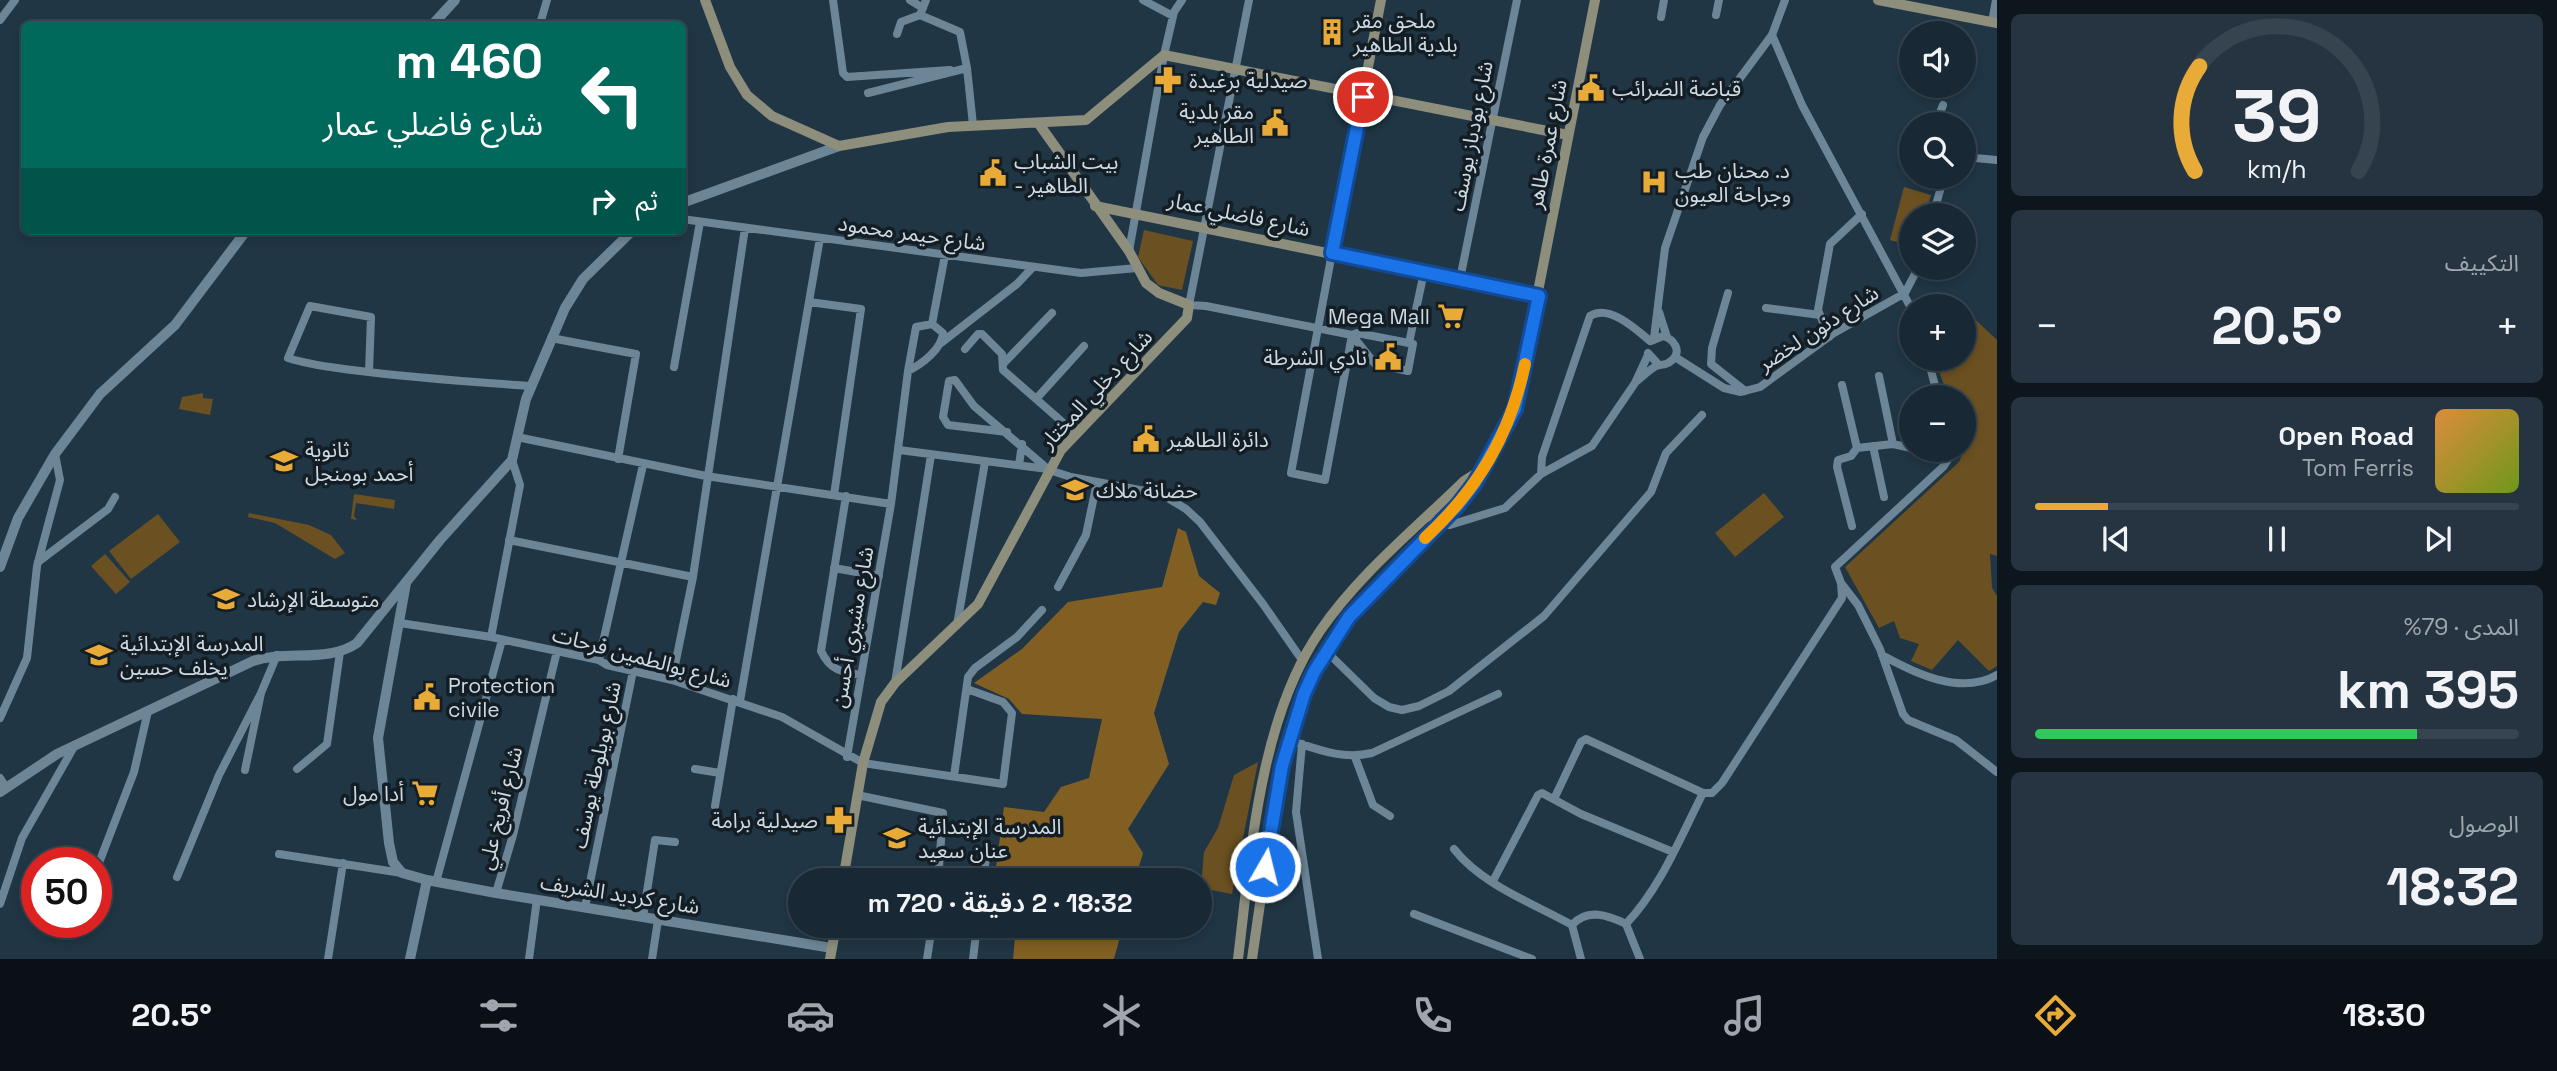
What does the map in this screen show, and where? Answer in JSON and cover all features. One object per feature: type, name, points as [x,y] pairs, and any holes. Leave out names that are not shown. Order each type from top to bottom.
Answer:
[{"type":"main road","points":[[705,0],[730,67],[747,95],[772,116],[839,146],[921,130],[1086,120],[1164,55],[1363,97],[1568,135]]},
{"type":"main road","points":[[1332,253],[1381,0]]},
{"type":"main road","name":"شارع عمرة طاهر","points":[[1252,959],[1276,793],[1304,694],[1326,651],[1349,617],[1468,492],[1515,409],[1595,0]]},
{"type":"main road","points":[[1878,0],[1995,22]]},
{"type":"main road","points":[[1040,124],[1129,251],[1152,289],[1189,305]]},
{"type":"main road","name":"شارع فاضلي عمار","points":[[1095,206],[1136,212],[1539,296]]},
{"type":"main road","name":"شارع دخلي المختار","points":[[845,868],[863,763],[877,712],[895,683],[978,604],[1061,450],[1182,325],[1189,305]]},
{"type":"main road","points":[[1238,959],[1263,783],[1273,734],[1284,701],[1303,660],[1320,632],[1359,582],[1464,481],[1480,471]]},
{"type":"street","points":[[0,20],[15,0]]},
{"type":"street","points":[[436,21],[455,0]]},
{"type":"street","points":[[541,21],[547,0]]},
{"type":"street","points":[[833,0],[843,73],[847,77],[967,68]]},
{"type":"street","points":[[910,0],[960,32],[973,125]]},
{"type":"street","points":[[1143,0],[1173,16]]},
{"type":"street","points":[[1129,251],[1164,55],[1173,16],[1182,0]]},
{"type":"street","name":"شارع دخلي المختار","points":[[1189,305],[1249,0]]},
{"type":"street","name":"شارع بودباز يوسف","points":[[1460,279],[1517,0]]},
{"type":"street","points":[[1661,17],[1664,0]]},
{"type":"street","points":[[1716,15],[1719,0]]},
{"type":"street","points":[[1428,516],[1439,525],[1462,524],[1505,508],[1541,474],[1592,446],[1635,383],[1648,355],[1658,306],[1665,248],[1703,137],[1720,105],[1772,35],[1785,0]]},
{"type":"street","points":[[1995,22],[1996,0]]},
{"type":"street","points":[[897,34],[901,22],[923,7]]},
{"type":"street","points":[[1772,35],[1802,105],[1905,293],[1914,280]]},
{"type":"street","points":[[868,93],[913,84],[950,70]]},
{"type":"street","points":[[1940,112],[1943,104]]},
{"type":"street","points":[[686,202],[839,146]]},
{"type":"street","points":[[1976,158],[1997,160]]},
{"type":"street","points":[[1829,337],[1818,310],[1830,244],[1862,214]]},
{"type":"street","name":"شارع حيمر محمود","points":[[686,220],[1082,273],[1137,268]]},
{"type":"street","points":[[674,367],[699,222]]},
{"type":"street","points":[[672,680],[692,577],[745,228]]},
{"type":"street","points":[[0,567],[18,518],[55,454],[100,394],[175,326],[243,235]]},
{"type":"street","points":[[0,778],[3,790],[57,754],[253,661],[277,655],[340,652],[357,643],[512,460],[531,386],[551,338],[583,279],[628,235]]},
{"type":"street","points":[[715,806],[778,488],[820,238]]},
{"type":"street","points":[[1332,253],[1291,473],[1325,480],[1352,335]]},
{"type":"street","points":[[939,344],[943,333],[932,324],[944,255]]},
{"type":"street","points":[[908,371],[918,366],[939,344],[1017,284],[1033,267]]},
{"type":"street","points":[[1409,343],[1424,272]]},
{"type":"street","points":[[1728,293],[1712,348],[1711,364],[1745,391]]},
{"type":"street","name":"شارع دنون لخضر","points":[[1675,357],[1724,388],[1745,391],[1760,387],[1829,337],[1905,293]]},
{"type":"street","points":[[810,302],[861,309],[834,495]]},
{"type":"street","points":[[1189,305],[1413,344],[1408,371],[1376,364],[1352,335]]},
{"type":"street","points":[[369,372],[371,317],[310,306],[288,358],[369,372],[531,386]]},
{"type":"street","points":[[1635,383],[1658,364],[1668,364],[1675,357],[1675,343],[1667,337],[1658,306]]},
{"type":"street","points":[[1766,308],[1820,315]]},
{"type":"street","points":[[1541,474],[1542,457],[1590,316],[1599,312],[1609,314],[1652,340],[1667,337]]},
{"type":"street","points":[[1003,364],[1052,313]]},
{"type":"street","name":"شارع مشيري أحسن","points":[[848,757],[891,504],[916,327],[932,324]]},
{"type":"street","points":[[965,349],[978,334],[982,334],[1002,354],[1003,370],[1076,434]]},
{"type":"street","points":[[551,338],[636,354],[618,459]]},
{"type":"street","points":[[1036,399],[1084,346]]},
{"type":"street","points":[[1648,355],[1658,364]]},
{"type":"street","points":[[1879,376],[1893,444]]},
{"type":"street","points":[[1007,432],[948,425],[943,416],[949,381],[955,380],[974,406],[1007,432],[1022,444],[1049,470]]},
{"type":"street","points":[[1842,385],[1857,448]]},
{"type":"street","points":[[1326,651],[1374,698],[1390,707],[1402,710],[1419,706],[1449,691],[1544,616],[1651,492],[1666,453],[1702,415]]},
{"type":"street","points":[[517,437],[643,465],[891,504]]},
{"type":"street","points":[[1019,465],[1022,444]]},
{"type":"street","points":[[1852,526],[1836,463],[1851,456],[1857,448],[1899,445]]},
{"type":"street","points":[[1873,446],[1884,497]]},
{"type":"street","points":[[899,450],[1049,470],[1161,495],[1186,509],[1200,522],[1264,604],[1303,660]]},
{"type":"street","points":[[0,719],[27,658],[29,617],[38,562],[60,480],[55,454]]},
{"type":"street","points":[[895,683],[931,455]]},
{"type":"street","points":[[491,637],[520,485],[512,460]]},
{"type":"street","points":[[957,625],[985,462]]},
{"type":"street","points":[[1554,799],[1581,742],[1586,739],[1703,793],[1712,793],[1722,783],[1842,598],[1841,583],[1835,567],[1945,462]]},
{"type":"street","points":[[599,660],[643,465]]},
{"type":"street","points":[[1058,587],[1086,535],[1097,482]]},
{"type":"street","points":[[846,496],[821,651],[829,666],[861,675]]},
{"type":"street","points":[[38,562],[108,509],[115,497]]},
{"type":"street","points":[[509,540],[621,565],[692,577]]},
{"type":"street","points":[[834,568],[879,576]]},
{"type":"street","points":[[402,873],[393,862],[389,843],[378,738],[406,582]]},
{"type":"street","points":[[1841,583],[1858,605],[1882,655],[1897,705],[1908,720],[1956,740],[1997,772]]},
{"type":"street","points":[[954,776],[968,677],[975,668],[1017,637],[1042,611]]},
{"type":"street","name":"شارع بوالطمين فرحات","points":[[400,623],[491,637],[599,660],[672,680],[782,717],[848,757],[863,763],[1003,784],[1012,713],[1003,702],[967,689]]},
{"type":"street","points":[[410,959],[502,640]]},
{"type":"street","name":"شارع أفريخ علي","points":[[496,893],[513,835],[557,651]]},
{"type":"street","points":[[297,769],[327,744],[340,652]]},
{"type":"street","points":[[177,877],[219,775],[261,693],[277,655]]},
{"type":"street","points":[[1882,655],[1918,675],[1958,682],[1990,679],[1997,675]]},
{"type":"street","name":"شارع بويلوطة يوسف","points":[[585,906],[633,671]]},
{"type":"street","points":[[245,770],[261,693]]},
{"type":"street","points":[[1289,740],[1332,754],[1355,757],[1372,753],[1498,694]]},
{"type":"street","points":[[105,847],[134,772],[148,711]]},
{"type":"street","points":[[1302,744],[1296,820],[1318,959]]},
{"type":"street","points":[[0,904],[25,831],[75,745]]},
{"type":"street","points":[[1355,757],[1373,805],[1390,816]]},
{"type":"street","points":[[695,769],[720,773]]},
{"type":"street","points":[[1626,924],[1640,908],[1673,852],[1703,793]]},
{"type":"street","points":[[1493,881],[1538,795],[1545,794],[1581,814],[1673,852]]},
{"type":"street","points":[[857,795],[943,813],[939,868]]},
{"type":"street","points":[[643,917],[655,839],[675,842]]},
{"type":"street","points":[[1454,849],[1462,860],[1493,881],[1572,925],[1581,959]]},
{"type":"street","points":[[279,854],[402,873]]},
{"type":"street","points":[[985,868],[986,858]]},
{"type":"street","points":[[328,959],[343,863]]},
{"type":"street","name":"شارع كرديد الشريف","points":[[402,873],[431,881],[585,906],[831,954]]},
{"type":"street","points":[[529,959],[537,900]]},
{"type":"street","points":[[1572,925],[1579,917],[1603,913],[1626,924],[1640,959]]},
{"type":"street","points":[[1414,914],[1532,959]]},
{"type":"street","points":[[652,959],[658,920]]},
{"type":"street","points":[[927,959],[930,938]]},
{"type":"street","points":[[973,959],[976,938]]},
{"type":"shaded area","points":[[1903,189],[1931,195],[1929,203],[1900,203]]},
{"type":"shaded area","points":[[1899,206],[1899,243],[1890,240]]},
{"type":"shaded area","points":[[1144,230],[1193,241],[1182,290],[1158,285],[1138,257]]},
{"type":"shaded area","points":[[1976,320],[1997,340],[1997,556],[1990,554],[1992,588],[1997,596],[1997,666],[1989,671],[1958,640],[1932,670],[1911,661],[1919,644],[1900,638],[1894,621],[1879,628],[1845,567],[1959,462],[1976,462],[1976,385],[1944,385],[1939,371],[1976,371]]},
{"type":"shaded area","points":[[203,393],[203,398],[213,399],[210,415],[179,409],[182,397]]},
{"type":"shaded area","points":[[1764,493],[1784,517],[1735,557],[1715,533]]},
{"type":"shaded area","points":[[354,494],[395,500],[394,509],[356,503],[354,516],[357,520],[351,519]]},
{"type":"shaded area","points":[[249,513],[309,525],[331,535],[345,553],[335,559],[275,523],[248,517]]},
{"type":"shaded area","points":[[158,514],[180,542],[131,579],[109,551]]},
{"type":"shaded area","points":[[1178,528],[1186,532],[1199,576],[1220,593],[1216,605],[1203,602],[1179,632],[1154,713],[1169,764],[1128,829],[1143,853],[1139,868],[996,868],[1004,807],[1044,812],[1061,787],[1089,778],[1102,719],[1022,714],[1009,699],[974,683],[1022,649],[1068,602],[1162,587]]},
{"type":"shaded area","points":[[105,554],[130,582],[116,594],[91,566]]},
{"type":"shaded area","points":[[1258,762],[1232,894],[1212,890],[1212,868],[1203,868],[1204,852],[1218,828],[1234,775]]},
{"type":"shaded area","points":[[1015,938],[1120,938],[1114,959],[1013,959]]},
{"type":"slow traffic","points":[[1425,538],[1458,505],[1475,483],[1515,409],[1525,364]]},
{"type":"place","name":"ملحق مقر بلدية الطاهير","points":[[1332,32]]},
{"type":"place","name":"صيدلية برغيدة","points":[[1168,80]]},
{"type":"place","name":"قباضة الضرائب","points":[[1591,88]]},
{"type":"place","name":"مقر بلدية الطاهير","points":[[1275,123]]},
{"type":"place","name":"بيت الشباب - الطاهير","points":[[993,173]]},
{"type":"place","name":"د. محنان طب وجراحة العيون","points":[[1654,182]]},
{"type":"place","name":"Mega Mall","points":[[1451,316]]},
{"type":"place","name":"نادي الشرطة","points":[[1388,357]]},
{"type":"place","name":"دائرة الطاهير","points":[[1146,439]]},
{"type":"place","name":"ثانوية أحمد بومنجل","points":[[284,461]]},
{"type":"place","name":"حضانة ملاك","points":[[1075,490]]},
{"type":"place","name":"متوسطة الإرشاد","points":[[226,599]]},
{"type":"place","name":"المدرسة الإبتدائية يخلف حسين","points":[[99,655]]},
{"type":"place","name":"Protection civile","points":[[427,697]]},
{"type":"place","name":"أدا مول","points":[[425,793]]},
{"type":"place","name":"صيدلية برامة","points":[[839,820]]},
{"type":"place","name":"المدرسة الإبتدائية عنان سعيد","points":[[897,838]]},
{"type":"route","points":[[1265,867],[1282,766],[1304,694],[1314,672],[1349,617],[1458,505],[1475,483],[1515,409],[1539,296],[1332,253],[1363,97]]}]
